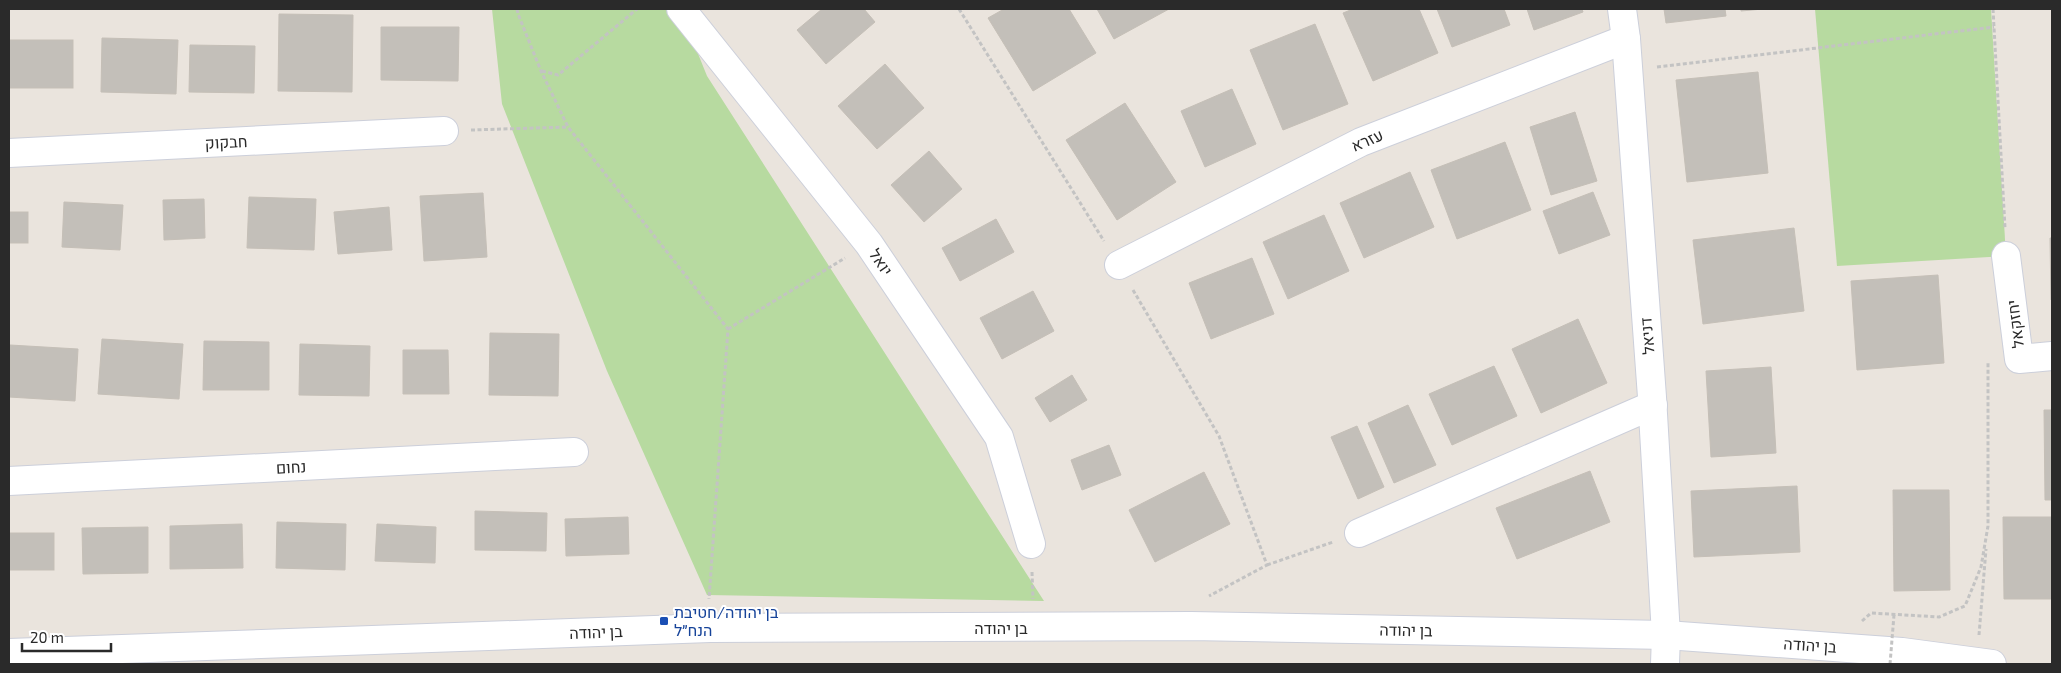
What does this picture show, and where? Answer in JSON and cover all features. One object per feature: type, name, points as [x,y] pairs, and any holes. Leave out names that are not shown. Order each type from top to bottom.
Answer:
[{"type":"street","name":"יואל","points":[[681,9],[869,244],[999,437],[1031,544]]},
{"type":"street","name":"דניאל","points":[[1622,9],[1626,40],[1653,406],[1666,664]]},
{"type":"street","name":"עזרא","points":[[1119,265],[1360,142],[1626,40]]},
{"type":"street","name":"חבקוק","points":[[9,153],[444,131]]},
{"type":"street","name":"יחזקאל","points":[[2006,256],[2019,359],[2052,356]]},
{"type":"street","points":[[1359,533],[1653,406]]},
{"type":"street","name":"נחום","points":[[9,482],[574,452]]},
{"type":"street","name":"בן יהודה","points":[[9,653],[710,628],[1191,626],[1666,635],[1902,652],[1984,663]]},
{"type":"path","points":[[517,9],[541,71],[568,127],[728,329],[708,594],[710,628]]},
{"type":"path","points":[[541,71],[558,75],[637,9]]},
{"type":"path","points":[[959,9],[1119,265],[1219,436],[1268,566]]},
{"type":"path","points":[[1993,9],[2006,256]]},
{"type":"path","points":[[1628,70],[1994,27]]},
{"type":"path","points":[[444,131],[568,127]]},
{"type":"path","points":[[728,329],[869,244]]},
{"type":"path","points":[[1984,663],[1988,526],[1988,356]]},
{"type":"path","points":[[1890,664],[1894,615],[1939,617],[1965,606],[1981,567],[1988,526]]},
{"type":"path","points":[[1191,626],[1200,601],[1268,566],[1359,533]]},
{"type":"path","points":[[1031,544],[1034,628]]},
{"type":"green space","points":[[492,9],[680,9],[707,76],[1044,601],[707,595],[607,371],[502,104]]},
{"type":"green space","points":[[1815,9],[1991,9],[2006,256],[1837,266]]},
{"type":"building","points":[[822,9],[864,9],[875,22],[826,64],[797,30]]},
{"type":"building","points":[[1004,9],[1069,9],[1096,53],[1033,91],[988,18]]},
{"type":"building","points":[[1097,9],[1169,9],[1114,39]]},
{"type":"building","points":[[1353,9],[1419,9],[1438,53],[1373,81],[1343,13]]},
{"type":"building","points":[[1437,9],[1504,9],[1510,25],[1452,47]]},
{"type":"building","points":[[1527,9],[1582,9],[1583,12],[1534,30]]},
{"type":"building","points":[[1664,9],[1725,9],[1726,16],[1666,23]]},
{"type":"building","points":[[1741,9],[1763,9],[1741,11]]},
{"type":"building","points":[[279,14],[353,15],[352,92],[278,91]]},
{"type":"building","points":[[1315,24],[1348,104],[1283,130],[1250,50]]},
{"type":"building","points":[[381,27],[459,27],[458,81],[381,80]]},
{"type":"building","points":[[102,38],[178,40],[176,94],[101,92]]},
{"type":"building","points":[[9,40],[73,40],[73,88],[9,88]]},
{"type":"building","points":[[190,45],[255,46],[254,93],[189,92]]},
{"type":"building","points":[[885,64],[924,108],[877,149],[838,106]]},
{"type":"building","points":[[1758,72],[1768,173],[1687,182],[1676,80]]},
{"type":"building","points":[[1232,89],[1256,144],[1205,167],[1181,111]]},
{"type":"building","points":[[1125,103],[1176,182],[1117,220],[1066,140]]},
{"type":"building","points":[[1575,112],[1597,181],[1551,195],[1530,127]]},
{"type":"building","points":[[1505,142],[1531,210],[1457,239],[1431,170]]},
{"type":"building","points":[[929,151],[962,189],[924,222],[891,185]]},
{"type":"building","points":[[1410,172],[1434,227],[1364,258],[1340,203]]},
{"type":"building","points":[[1593,192],[1610,235],[1559,254],[1543,211]]},
{"type":"building","points":[[483,193],[487,257],[424,261],[420,196]]},
{"type":"building","points":[[249,197],[316,199],[314,250],[247,248]]},
{"type":"building","points":[[204,199],[205,238],[164,240],[163,200]]},
{"type":"building","points":[[64,202],[123,205],[120,250],[62,247]]},
{"type":"building","points":[[389,207],[392,250],[338,254],[334,212]]},
{"type":"building","points":[[9,212],[28,212],[28,243],[9,243]]},
{"type":"building","points":[[1324,215],[1349,271],[1288,299],[1263,242]]},
{"type":"building","points":[[996,219],[1014,252],[960,281],[942,248]]},
{"type":"building","points":[[1794,228],[1804,311],[1703,324],[1693,240]]},
{"type":"building","points":[[2050,238],[2052,238],[2052,300],[2051,300]]},
{"type":"building","points":[[1252,258],[1274,314],[1211,339],[1189,283]]},
{"type":"building","points":[[1938,275],[1944,363],[1857,370],[1851,281]]},
{"type":"building","points":[[1033,291],[1054,331],[1002,359],[980,318]]},
{"type":"building","points":[[1578,319],[1607,383],[1541,413],[1512,349]]},
{"type":"building","points":[[490,333],[559,334],[558,396],[489,395]]},
{"type":"building","points":[[102,339],[183,344],[179,399],[98,394]]},
{"type":"building","points":[[204,341],[269,342],[269,390],[203,390]]},
{"type":"building","points":[[300,344],[370,346],[369,396],[299,395]]},
{"type":"building","points":[[10,345],[78,349],[75,401],[9,397]]},
{"type":"building","points":[[403,350],[448,350],[449,394],[403,394]]},
{"type":"building","points":[[1494,366],[1517,416],[1452,445],[1429,394]]},
{"type":"building","points":[[1771,367],[1776,453],[1711,457],[1706,371]]},
{"type":"building","points":[[1072,375],[1087,400],[1050,422],[1035,398]]},
{"type":"building","points":[[1408,405],[1436,465],[1394,483],[1368,423]]},
{"type":"building","points":[[2044,410],[2052,410],[2052,500],[2045,500]]},
{"type":"building","points":[[1357,426],[1384,487],[1358,499],[1331,437]]},
{"type":"building","points":[[1109,445],[1121,475],[1082,490],[1071,460]]},
{"type":"building","points":[[1590,471],[1610,522],[1517,559],[1496,508]]},
{"type":"building","points":[[1204,472],[1230,524],[1155,562],[1129,510]]},
{"type":"building","points":[[1797,486],[1800,552],[1694,557],[1691,491]]},
{"type":"building","points":[[1893,490],[1949,490],[1950,590],[1894,591]]},
{"type":"building","points":[[475,511],[547,513],[546,551],[475,550]]},
{"type":"building","points":[[628,517],[629,554],[566,556],[565,519]]},
{"type":"building","points":[[2003,517],[2052,517],[2052,599],[2004,599]]},
{"type":"building","points":[[277,522],[346,524],[345,570],[276,568]]},
{"type":"building","points":[[242,524],[243,568],[170,569],[170,526]]},
{"type":"building","points":[[377,524],[436,527],[435,563],[375,561]]},
{"type":"building","points":[[148,527],[148,573],[83,574],[82,528]]},
{"type":"building","points":[[9,533],[54,533],[54,570],[9,570]]},
{"type":"place","name":"בן יהודה/חטיבת הנח״ל","points":[[664,621]]}]
